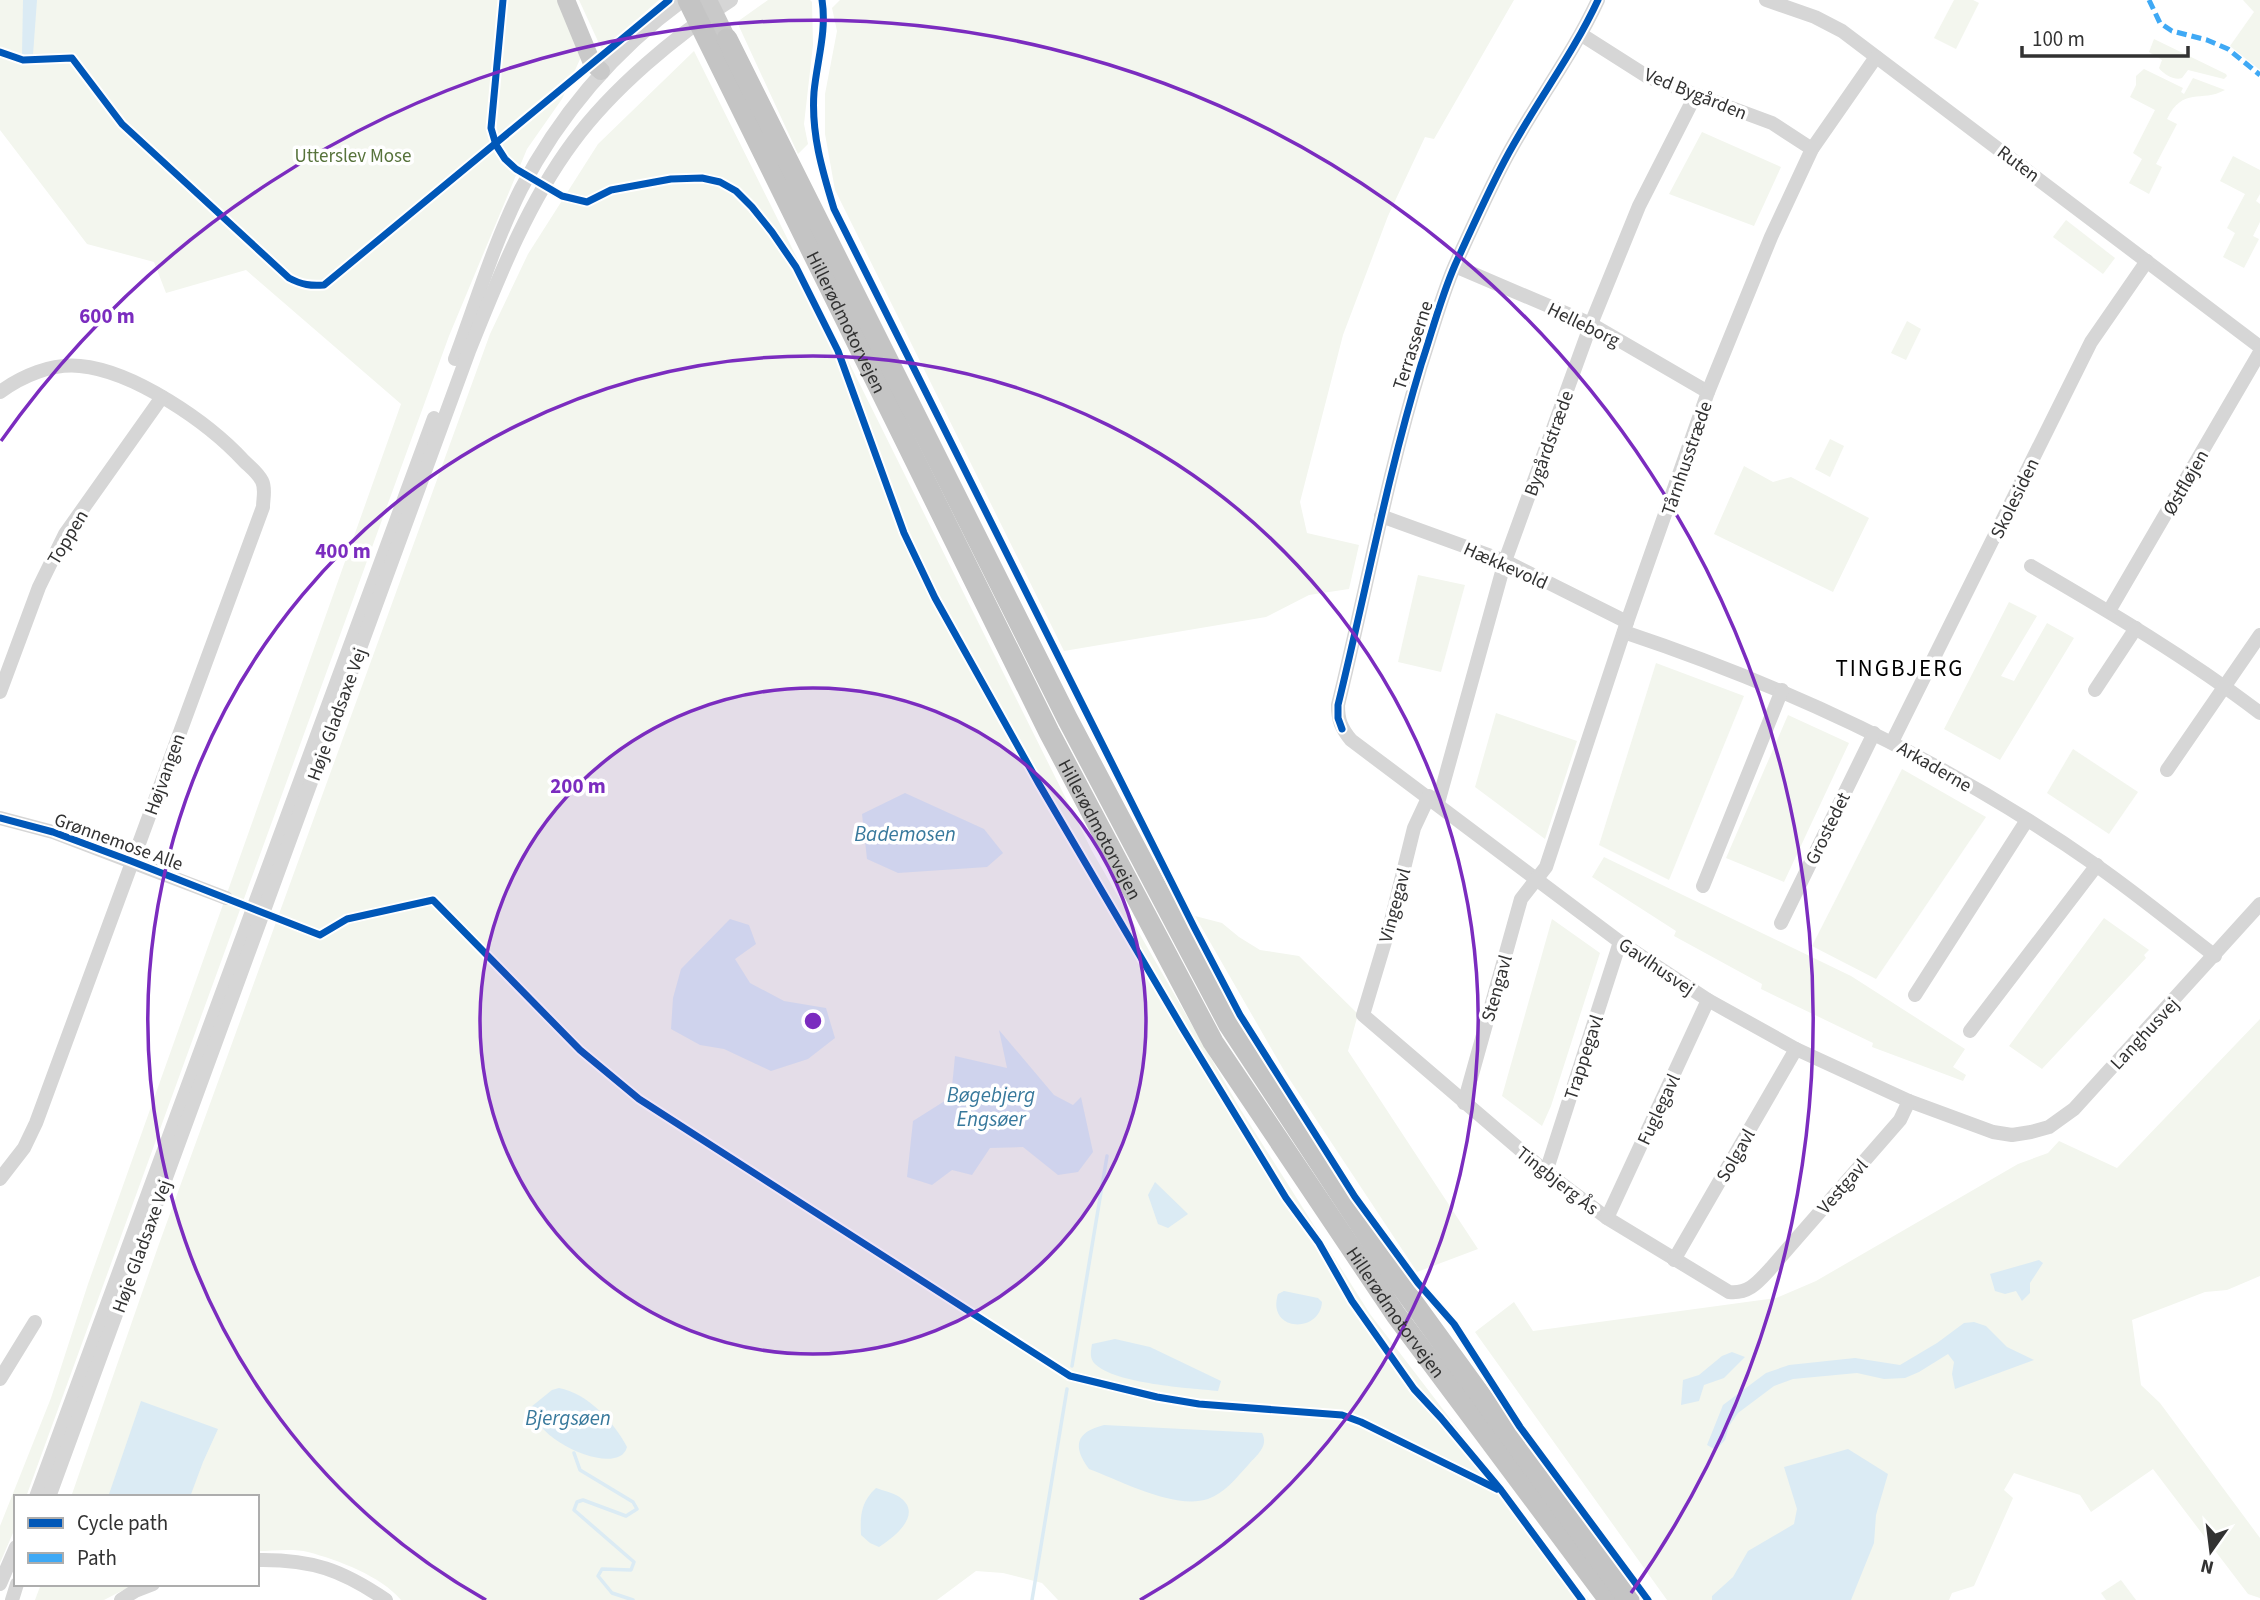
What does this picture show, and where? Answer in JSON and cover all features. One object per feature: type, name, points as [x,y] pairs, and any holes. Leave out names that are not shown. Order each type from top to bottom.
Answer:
[{"type":"highway","name":"Hillerødmotorvejen","points":[[685,0],[1049,733],[1213,1042],[1396,1315],[1609,1600]]},
{"type":"highway","name":"Hillerødmotorvejen","points":[[727,39],[1067,718],[1229,1025],[1394,1276],[1629,1600]]},
{"type":"main road","points":[[566,0],[592,63],[601,71]]},
{"type":"main road","name":"Hillerødmotorvejen","points":[[708,0],[727,39]]},
{"type":"street","name":"Høje Gladsaxe Vej","points":[[37,1495],[504,229],[539,158],[568,113],[601,71],[650,24],[685,0]]},
{"type":"street","name":"Høje Gladsaxe Vej","points":[[50,1495],[459,376],[517,237],[573,141],[663,49],[731,0]]},
{"type":"street","name":"Terrasserne","points":[[1342,729],[1338,718],[1338,705],[1366,594],[1381,516],[1409,405],[1434,323],[1455,267],[1506,159],[1581,35],[1598,0]]},
{"type":"street","name":"Ruten","points":[[1766,0],[1815,17],[1839,29],[2260,349]]},
{"type":"street","name":"Ved Bygården","points":[[1581,35],[1648,77],[1772,123],[1812,149]]},
{"type":"street","name":"Tårnhusstræde","points":[[1537,878],[1546,867],[1708,392],[1771,237],[1812,149],[1876,57]]},
{"type":"street","points":[[601,71],[623,75],[638,72]]},
{"type":"street","name":"Bygårdstræde","points":[[1433,800],[1505,561],[1591,324],[1639,206],[1695,96]]},
{"type":"street","name":"Skolesiden","points":[[1892,742],[2091,342],[2147,261]]},
{"type":"street","name":"Helleborg","points":[[1455,267],[1591,324],[1708,392]]},
{"type":"street","name":"Østfløjen","points":[[2109,611],[2260,349]]},
{"type":"street","points":[[0,392],[11,384],[43,370],[78,366],[107,371],[162,397]]},
{"type":"street","name":"Højvangen","points":[[0,1180],[24,1148],[36,1124],[263,507],[264,490],[261,478],[237,453],[197,419],[162,397]]},
{"type":"street","name":"Toppen","points":[[0,692],[39,587],[65,534],[162,397]]},
{"type":"street","name":"Hækkevold","points":[[1381,516],[1505,561],[1626,627]]},
{"type":"street","points":[[2031,566],[2136,628],[2226,687],[2260,713]]},
{"type":"street","name":"Arkaderne","points":[[1626,627],[1782,690],[1892,742],[2026,820],[2097,866],[2215,956]]},
{"type":"street","points":[[2095,691],[2136,628]]},
{"type":"street","points":[[2167,770],[2260,635]]},
{"type":"street","points":[[1703,886],[1782,690]]},
{"type":"street","name":"Gavlhusvej","points":[[1342,729],[1351,740],[1620,942],[1708,1000],[1796,1049],[1909,1101],[1993,1132],[2012,1135]]},
{"type":"street","name":"Grostedet","points":[[1780,923],[1874,733]]},
{"type":"street","name":"Vingegavl","points":[[1363,1015],[1415,828],[1433,800]]},
{"type":"street","name":"Grønnemose Alle","points":[[0,818],[53,832],[226,898]]},
{"type":"street","points":[[1915,995],[2026,820]]},
{"type":"street","points":[[1970,1031],[2097,866]]},
{"type":"street","name":"Stengavl","points":[[1464,1103],[1521,899],[1537,878]]},
{"type":"street","name":"Langhusvej","points":[[2012,1135],[2049,1127],[2074,1109],[2260,904]]},
{"type":"street","name":"Trappegavl","points":[[1546,1172],[1620,942]]},
{"type":"street","name":"Fuglegavl","points":[[1607,1218],[1708,1000]]},
{"type":"street","name":"Tingbjerg Ås","points":[[1363,1015],[1546,1172],[1607,1218],[1674,1260],[1728,1292],[1738,1293],[1756,1284],[1771,1268]]},
{"type":"street","name":"Solgavl","points":[[1674,1260],[1796,1049]]},
{"type":"street","name":"Vestgavl","points":[[1771,1268],[1900,1119],[1909,1101]]},
{"type":"street","points":[[0,1378],[35,1322]]},
{"type":"street","points":[[0,1584],[14,1552]]},
{"type":"street","points":[[259,1560],[300,1562],[330,1569],[356,1580],[386,1600]]},
{"type":"street","points":[[121,1600],[148,1586]]},
{"type":"green space","name":"Utterslev Mose","points":[[0,0],[557,0],[581,57],[562,99],[527,149],[449,336],[27,1495],[14,1495],[14,1531],[0,1563],[0,1526],[51,1398],[88,1284],[401,404],[246,270],[166,293],[154,262],[87,244],[0,130]]},
{"type":"green space","points":[[579,0],[659,0],[602,50]]},
{"type":"green space","points":[[768,0],[812,2],[813,45],[804,124],[808,144],[798,154],[737,22]]},
{"type":"green space","points":[[840,0],[1514,0],[1434,139],[1425,137],[1388,216],[1343,335],[1300,502],[1307,533],[1359,545],[1349,589],[1309,595],[1266,617],[1064,651],[835,190],[825,134],[825,94],[837,31],[832,8]]},
{"type":"green space","points":[[1954,0],[1973,0],[1979,3],[1956,49],[1934,38]]},
{"type":"green space","points":[[2243,0],[2260,0],[2260,70],[2230,46],[2254,12]]},
{"type":"green space","points":[[2154,39],[2227,76],[2224,79],[2188,70],[2182,78],[2176,79],[2163,73],[2159,68],[2162,60],[2149,52]]},
{"type":"green space","points":[[694,51],[1092,851],[1239,1107],[1370,1314],[1589,1600],[1058,1600],[1042,1583],[1003,1573],[976,1571],[937,1600],[401,1600],[371,1576],[332,1560],[302,1551],[259,1551],[259,1495],[72,1495],[159,1244],[490,334],[528,254],[598,144]]},
{"type":"green space","points":[[2144,69],[2183,88],[2181,92],[2184,94],[2193,78],[2225,90],[2186,99],[2173,109],[2167,119],[2177,124],[2156,164],[2162,167],[2149,194],[2129,183],[2142,159],[2133,153],[2155,110],[2130,97],[2136,85],[2136,76]]},
{"type":"green space","points":[[1702,132],[1781,167],[1754,226],[1669,194]]},
{"type":"green space","points":[[2233,156],[2260,170],[2260,194],[2256,201],[2260,204],[2260,222],[2253,236],[2259,239],[2244,268],[2223,257],[2235,233],[2227,228],[2245,194],[2220,181]]},
{"type":"green space","points":[[2066,220],[2115,258],[2103,274],[2053,237]]},
{"type":"green space","points":[[1907,321],[1921,329],[1906,360],[1891,353]]},
{"type":"green space","points":[[1830,439],[1844,446],[1830,477],[1815,469]]},
{"type":"green space","points":[[1744,466],[1773,482],[1791,477],[1869,518],[1833,592],[1714,534]]},
{"type":"green space","points":[[1418,575],[1465,585],[1441,672],[1398,662]]},
{"type":"green space","points":[[2009,602],[2037,616],[2001,676],[2014,681],[2047,623],[2074,638],[2000,760],[1944,729]]},
{"type":"green space","points":[[1656,663],[1744,696],[1669,880],[1599,845]]},
{"type":"green space","points":[[1496,713],[1577,741],[1545,839],[1475,787]]},
{"type":"green space","points":[[1788,715],[1849,743],[1784,882],[1726,858]]},
{"type":"green space","points":[[2073,749],[2138,792],[2109,834],[2047,793]]},
{"type":"green space","points":[[1902,769],[1986,817],[1876,979],[1812,946]]},
{"type":"green space","points":[[1604,857],[1851,976],[1965,1049],[1953,1067],[1966,1075],[1963,1081],[1872,1047],[1873,1043],[1761,989],[1762,984],[1674,936],[1676,931],[1592,877]]},
{"type":"green space","points":[[1195,916],[1222,923],[1260,950],[1299,956],[1358,1014],[1348,1051],[1478,1249],[1417,1272],[1286,1074]]},
{"type":"green space","points":[[2104,918],[2149,950],[2144,955],[2146,958],[2042,1069],[2009,1046]]},
{"type":"green space","points":[[1552,919],[1600,953],[1551,1106],[1542,1126],[1502,1096]]},
{"type":"green space","points":[[2260,1019],[2260,1276],[2227,1290],[2205,1292],[2132,1320],[2141,1385],[2160,1403],[2260,1538],[2260,1598],[2248,1594],[2153,1469],[2091,1512],[2080,1495],[2014,1473],[2004,1490],[2013,1498],[1974,1586],[1952,1593],[1949,1600],[1667,1600],[1475,1332],[1514,1302],[1533,1331],[1776,1298],[1816,1281],[2018,1164],[2048,1153],[2059,1141],[2117,1168]]},
{"type":"green space","points":[[2121,1580],[2136,1600],[2106,1600],[2101,1593]]},
{"type":"green space","points":[[40,1586],[131,1586],[104,1600],[35,1600]]},
{"type":"water","points":[[23,0],[37,0],[33,55],[22,55]]},
{"type":"water","name":"Bademosen","points":[[905,793],[984,829],[1003,853],[987,867],[898,873],[867,859],[862,814]]},
{"type":"water","points":[[730,919],[749,925],[756,944],[735,959],[750,983],[784,1001],[826,1008],[835,1038],[808,1059],[771,1071],[724,1049],[700,1045],[671,1029],[673,998],[681,969]]},
{"type":"water","name":"Bøgebjerg Engsøer","points":[[999,1030],[1054,1095],[1073,1105],[1081,1097],[1093,1152],[1078,1172],[1058,1175],[1023,1147],[990,1148],[972,1175],[952,1170],[932,1185],[907,1177],[913,1121],[951,1097],[955,1056],[1007,1068]]},
{"type":"water","points":[[1155,1182],[1188,1214],[1168,1228],[1158,1224],[1148,1195]]},
{"type":"water","points":[[2039,1260],[2043,1263],[2030,1283],[2030,1293],[2022,1301],[2016,1291],[2005,1294],[1995,1291],[1990,1274]]},
{"type":"water","points":[[1284,1291],[1318,1298],[1322,1302],[1313,1320],[1295,1324],[1286,1322],[1280,1316],[1276,1307],[1278,1294]]},
{"type":"water","points":[[1974,1322],[1986,1326],[2007,1347],[2034,1360],[1955,1389],[1952,1374],[1954,1362],[1948,1354],[1905,1378],[1884,1379],[1857,1373],[1793,1379],[1774,1386],[1738,1413],[1729,1426],[1725,1440],[1716,1450],[1707,1445],[1723,1405],[1766,1373],[1789,1365],[1855,1358],[1900,1365],[1964,1323]]},
{"type":"water","points":[[1115,1339],[1150,1347],[1221,1381],[1218,1391],[1136,1381],[1105,1371],[1092,1359],[1092,1344]]},
{"type":"water","points":[[1732,1352],[1745,1357],[1724,1378],[1704,1385],[1699,1401],[1681,1405],[1683,1380],[1699,1375],[1722,1356]]},
{"type":"water","name":"Bjergsøen","points":[[559,1388],[580,1396],[599,1410],[627,1447],[621,1456],[609,1459],[578,1452],[561,1443],[536,1420],[531,1407],[552,1390]]},
{"type":"water","points":[[141,1401],[218,1429],[191,1495],[109,1495]]},
{"type":"water","points":[[1104,1425],[1262,1433],[1264,1442],[1258,1454],[1220,1493],[1208,1499],[1180,1501],[1148,1493],[1089,1469],[1080,1453],[1080,1441],[1087,1432]]},
{"type":"water","points":[[1848,1449],[1888,1474],[1876,1515],[1874,1543],[1851,1600],[1712,1600],[1712,1596],[1733,1577],[1748,1551],[1794,1524],[1797,1509],[1784,1467]]},
{"type":"water","points":[[876,1488],[899,1497],[909,1512],[903,1526],[879,1547],[861,1535],[862,1509]]},
{"type":"waterway","points":[[1072,1366],[1107,1156]]},
{"type":"waterway","points":[[1032,1600],[1067,1389]]},
{"type":"waterway","points":[[574,1453],[580,1470],[633,1502],[637,1509],[626,1516],[583,1500],[577,1502],[574,1510],[634,1562],[631,1570],[602,1569],[598,1576],[612,1593],[633,1600]]},
{"type":"marked path","points":[[2149,0],[2160,23],[2172,31],[2207,40],[2228,49],[2260,75]]},
{"type":"cycle path","points":[[503,0],[491,128],[496,145],[505,159],[516,169],[562,196],[587,202],[611,190],[671,179],[702,178],[720,182],[736,191],[752,207],[796,267],[838,351],[904,533],[935,598],[1039,784],[1183,1029],[1286,1198],[1319,1243],[1352,1301],[1414,1389],[1501,1490],[1582,1600]]},
{"type":"cycle path","points":[[0,52],[23,60],[72,58],[122,124],[289,278],[306,284],[324,285],[669,0]]},
{"type":"cycle path","points":[[822,0],[823,23],[814,92],[814,122],[834,209],[1194,927],[1240,1015],[1355,1197],[1418,1283],[1454,1324],[1520,1427],[1648,1600]]},
{"type":"cycle path","points":[[1342,729],[1338,718],[1338,705],[1387,492],[1409,407],[1445,289],[1505,160],[1577,41],[1598,0]]},
{"type":"cycle path","points":[[0,818],[53,832],[320,935],[347,919],[433,900],[580,1050],[639,1099],[1070,1376],[1199,1404],[1342,1415],[1497,1489]]},
{"type":"district","name":"TINGBJERG","points":[[1900,668]]}]
